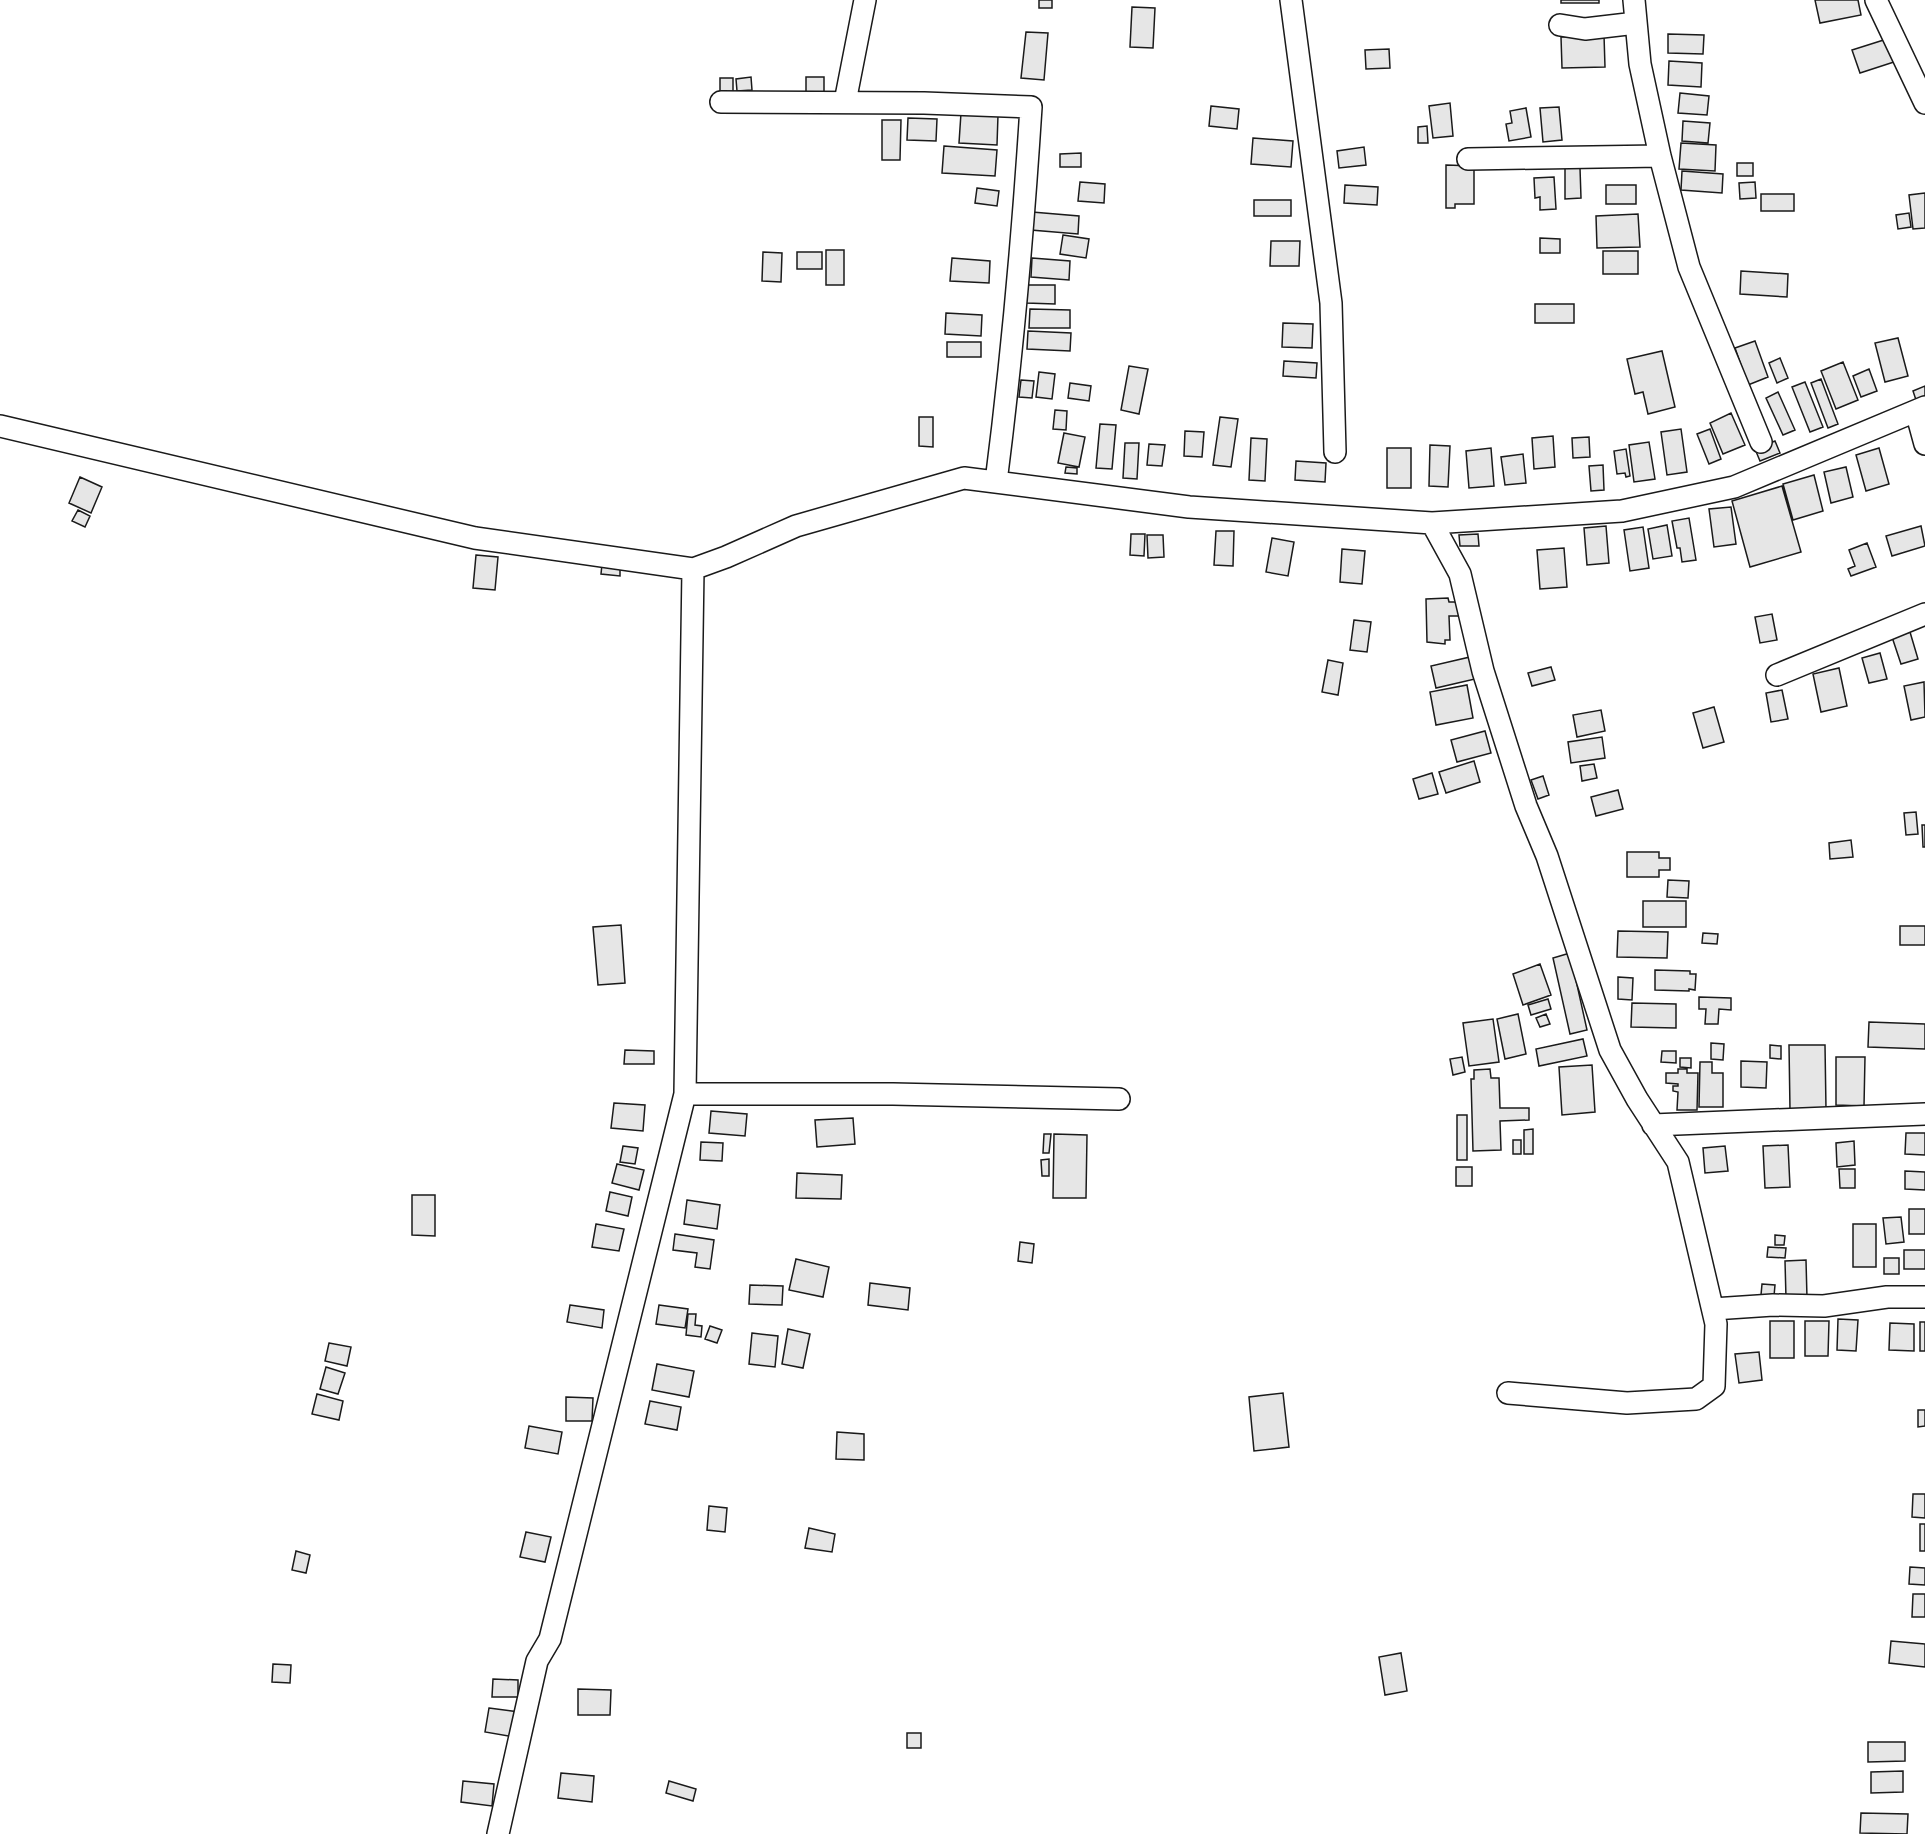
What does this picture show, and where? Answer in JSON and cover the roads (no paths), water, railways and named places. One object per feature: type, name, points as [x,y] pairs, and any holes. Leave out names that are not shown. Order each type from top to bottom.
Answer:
[{"type":"street","points":[[845,102],[865,0]]},
{"type":"street","points":[[1291,0],[1331,303],[1335,452]]},
{"type":"street","points":[[1634,0],[1640,64],[1660,156],[1689,267],[1761,442]]},
{"type":"street","points":[[1876,0],[1925,103]]},
{"type":"street","points":[[1560,25],[1585,29],[1636,23]]},
{"type":"street","points":[[721,102],[924,103],[1031,107],[1023,234],[1011,363],[996,482]]},
{"type":"street","points":[[1468,159],[1660,156]]},
{"type":"street","points":[[0,426],[475,538],[693,569],[807,523],[964,478],[1189,507],[1432,523],[1622,510],[1734,487],[1920,409],[1925,444]]},
{"type":"street","points":[[1432,523],[1460,574],[1483,671],[1526,806],[1547,856],[1610,1050],[1637,1099],[1678,1162],[1716,1324],[1714,1386],[1696,1399],[1628,1403],[1508,1393]]},
{"type":"street","points":[[498,1834],[537,1661],[550,1639],[685,1094],[693,569]]},
{"type":"street","points":[[1777,675],[1925,614]]},
{"type":"street","points":[[685,1094],[893,1094],[1119,1099]]},
{"type":"street","points":[[1653,1125],[1925,1114]]},
{"type":"street","points":[[1713,1309],[1773,1305],[1824,1306],[1887,1297],[1925,1297]]}]
